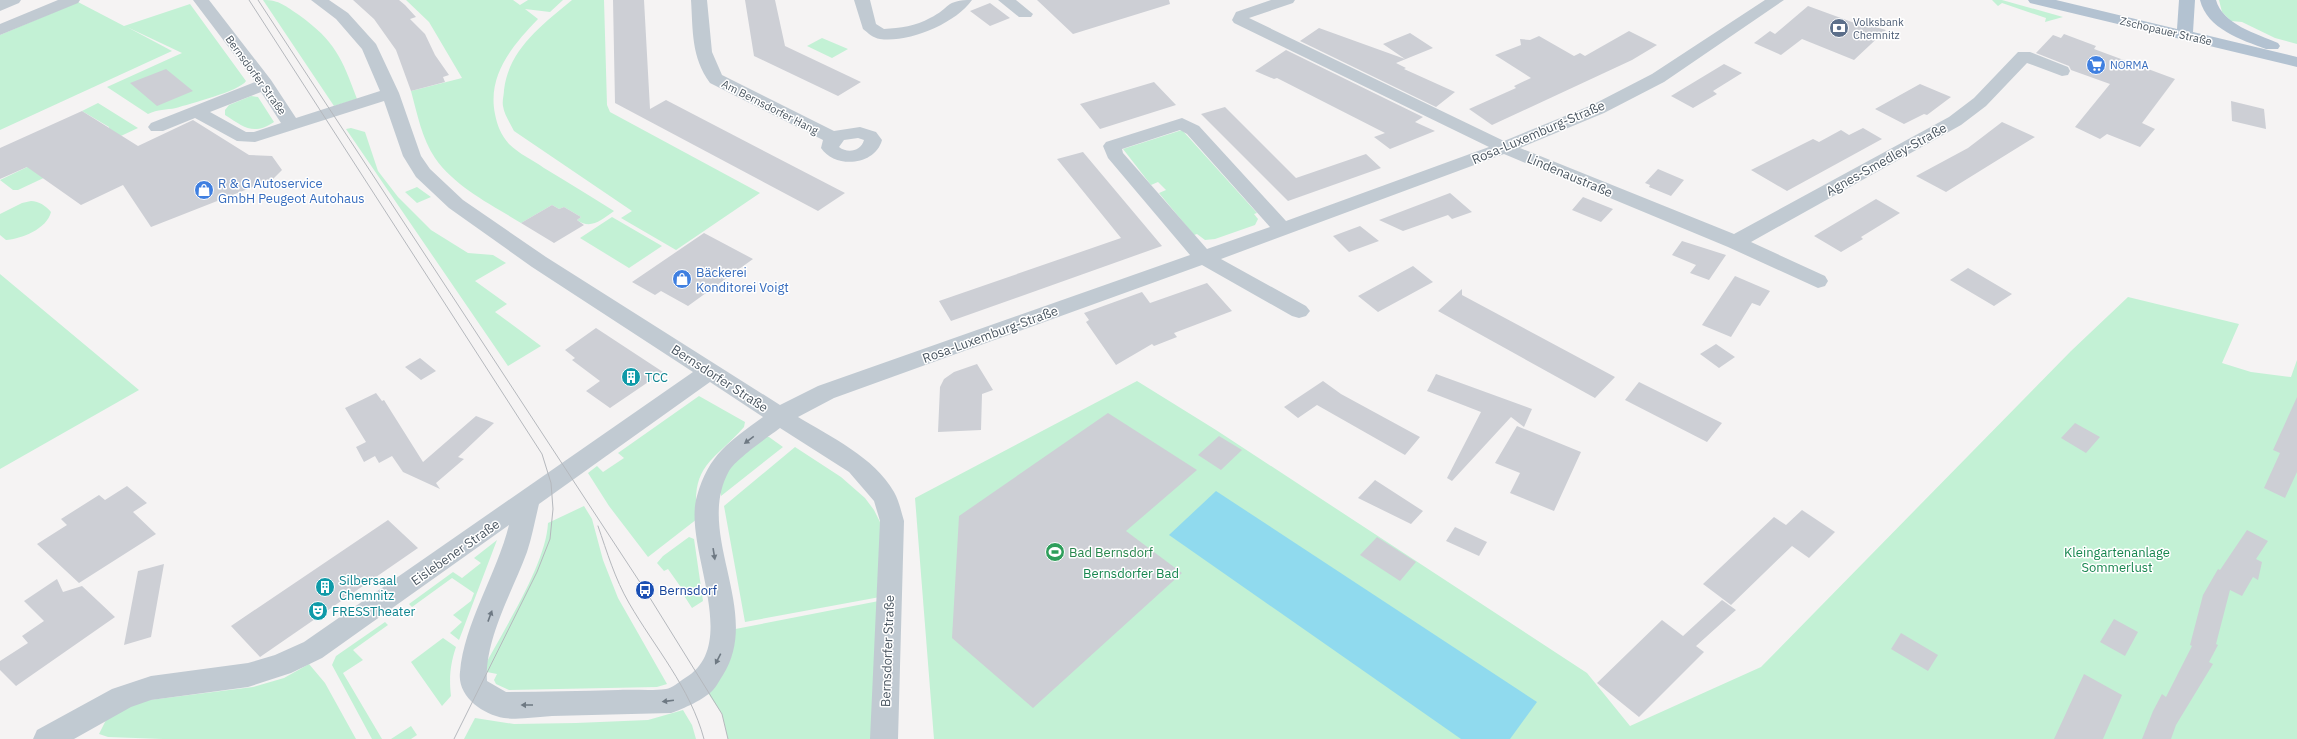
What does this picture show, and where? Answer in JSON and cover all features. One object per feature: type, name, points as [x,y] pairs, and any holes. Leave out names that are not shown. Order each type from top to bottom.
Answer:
[{"type":"main road","name":"Zschopauer Straße","points":[[2036,0],[2185,32],[2290,51]]},
{"type":"main road","name":"Zschopauer Straße","points":[[2061,0],[2297,62]]},
{"type":"main road","points":[[2185,32],[2187,0]]},
{"type":"main road","points":[[2208,0],[2211,10],[2228,25],[2290,51]]},
{"type":"street","points":[[0,6],[13,0]]},
{"type":"street","points":[[0,30],[72,0]]},
{"type":"street","name":"Bernsdorfer Straße","points":[[201,0],[265,84],[292,126],[390,93]]},
{"type":"street","name":"Bernsdorfer Straße","points":[[319,0],[342,16],[370,48],[390,93],[412,156],[423,173],[456,204],[539,262],[856,466],[873,482],[885,497],[892,521],[884,739]]},
{"type":"street","name":"Am Bernsdorfer Hang","points":[[699,0],[704,55],[708,67],[716,79],[834,138]]},
{"type":"street","points":[[862,0],[869,26],[881,34],[898,33],[925,27],[938,21],[964,0]]},
{"type":"street","points":[[1006,0],[1025,14]]},
{"type":"street","name":"Lindenaustraße","points":[[1287,0],[1242,15],[1240,18],[1241,21],[1504,148],[1735,242],[1818,281]]},
{"type":"street","name":"Rosa-Luxemburg-Straße","points":[[528,499],[515,550],[474,662],[474,683],[478,690],[486,697],[504,705],[672,701],[687,695],[702,684],[711,673],[722,653],[725,631],[707,516],[710,488],[718,469],[729,455],[780,416],[826,392],[1204,258],[1504,148],[1598,109],[1658,78],[1686,61],[1776,0]]},
{"type":"street","name":"Agnes-Smedley-Straße","points":[[1735,242],[1955,121],[1980,102],[2024,56],[2062,71]]},
{"type":"street","points":[[157,127],[265,84]]},
{"type":"street","points":[[196,112],[243,137],[255,137],[292,126]]},
{"type":"street","points":[[1282,229],[1193,130],[1182,123],[1112,146],[1114,154],[1204,258],[1299,311]]},
{"type":"street","name":"Eislebener Straße","points":[[47,739],[93,712],[136,693],[164,686],[248,675],[281,665],[313,650],[710,371]]},
{"type":"green space","points":[[263,0],[278,2],[286,6],[321,33],[342,61],[357,99],[334,106]]},
{"type":"green space","points":[[406,0],[513,0],[520,5],[528,0],[563,0],[550,12],[525,9],[538,19],[511,50],[498,74],[495,86],[495,114],[498,126],[506,141],[513,148],[614,211],[596,223],[587,224],[577,220],[581,217],[564,207],[559,209],[552,205],[521,223],[463,187],[443,168],[430,151],[420,126],[411,91],[462,78],[429,22]]},
{"type":"green space","points":[[572,0],[604,0],[607,105],[610,112],[760,193],[676,250],[621,218],[632,211],[514,131],[506,115],[503,104],[504,90],[507,75],[513,62],[529,39],[549,19]]},
{"type":"green space","points":[[1992,0],[2002,0],[2063,17],[2045,22],[2046,18],[2002,3],[1998,6]]},
{"type":"green space","points":[[2219,0],[2297,0],[2297,44],[2275,38],[2242,22],[2231,21],[2222,12]]},
{"type":"green space","points":[[78,2],[124,26],[190,4],[246,81],[234,89],[214,97],[148,114],[107,87],[182,53],[127,27],[172,51],[0,130],[0,35]]},
{"type":"green space","points":[[822,38],[848,49],[832,58],[807,46]]},
{"type":"green space","points":[[251,96],[258,97],[274,122],[267,126],[254,129],[243,126],[225,115],[225,110],[229,105]]},
{"type":"green space","points":[[98,103],[138,128],[108,142],[109,127],[82,111]]},
{"type":"green space","points":[[351,128],[365,132],[378,171],[398,197],[431,230],[468,253],[493,255],[506,263],[475,281],[507,304],[495,312],[541,346],[508,366],[346,129]]},
{"type":"green space","points":[[1182,130],[1257,213],[1254,214],[1258,219],[1255,225],[1215,239],[1205,240],[1197,234],[1194,235],[1159,193],[1166,190],[1158,182],[1151,185],[1123,149]]},
{"type":"green space","points":[[67,148],[82,160],[18,190],[13,190],[0,180]]},
{"type":"green space","points":[[417,187],[431,197],[417,203],[405,192]]},
{"type":"green space","points":[[31,201],[45,206],[51,212],[49,218],[33,232],[19,238],[6,240],[0,235],[0,214],[22,203]]},
{"type":"green space","points":[[612,217],[662,246],[629,268],[580,238]]},
{"type":"green space","points":[[0,274],[139,390],[0,469]]},
{"type":"green space","points":[[2128,297],[2239,324],[2222,363],[2251,372],[2291,377],[2297,360],[2297,739],[934,739],[915,498],[1137,381],[1216,430],[1587,673],[1630,726],[1761,667],[2071,351]]},
{"type":"green space","points":[[699,396],[745,422],[744,427],[713,457],[701,475],[697,486],[697,519],[648,557],[609,506],[588,473],[597,466],[603,472],[624,458],[618,453]]},
{"type":"green space","points":[[764,437],[769,437],[783,447],[721,496],[721,486],[728,470],[734,462]]},
{"type":"green space","points":[[795,447],[841,477],[865,498],[874,510],[882,526],[880,597],[745,622],[724,506]]},
{"type":"green space","points":[[584,506],[592,519],[603,560],[618,598],[667,684],[657,687],[509,690],[496,684],[494,680],[497,674],[482,671],[532,578],[540,558],[548,523]]},
{"type":"green space","points":[[689,537],[694,539],[703,601],[692,608],[683,594],[685,593],[668,569],[664,571],[657,563],[663,556]]},
{"type":"green space","points":[[497,540],[459,640],[450,633],[462,622],[453,615],[471,601],[474,593],[452,578],[412,607],[409,604],[453,572],[462,578],[481,563],[474,558]]},
{"type":"green space","points":[[889,599],[884,739],[728,739],[722,714],[702,684],[725,631]]},
{"type":"green space","points":[[385,622],[388,625],[353,650],[363,660],[343,673],[382,739],[372,739],[332,665],[336,656]]},
{"type":"green space","points":[[443,638],[456,647],[450,672],[451,696],[442,706],[411,662]]},
{"type":"green space","points":[[309,664],[325,683],[356,739],[163,739],[108,737],[99,734],[109,714],[134,702],[253,687],[284,678]]},
{"type":"green space","points":[[683,710],[692,725],[696,739],[464,739],[475,718],[514,724],[576,723],[648,720]]},
{"type":"green space","points":[[411,726],[417,735],[411,739],[391,739]]},
{"type":"water","points":[[1216,491],[1537,702],[1510,739],[1461,739],[1169,535]]},
{"type":"building","points":[[353,0],[399,0],[405,5],[416,17],[410,19],[425,34],[435,55],[449,75],[443,77],[445,82],[411,91],[396,50],[374,19]]},
{"type":"building","points":[[613,0],[644,0],[650,109],[666,100],[845,193],[818,211],[615,103]]},
{"type":"building","points":[[745,0],[775,0],[785,46],[861,82],[838,96],[754,56]]},
{"type":"building","points":[[1037,0],[1169,0],[1170,4],[1073,34]]},
{"type":"building","points":[[990,3],[1010,18],[990,26],[970,11]]},
{"type":"building","points":[[1808,6],[1860,25],[1861,23],[1886,30],[1854,60],[1802,39],[1781,55],[1754,43],[1770,31],[1775,34]]},
{"type":"building","points":[[1319,28],[1405,59],[1383,44],[1410,33],[1433,48],[1396,63],[1406,68],[1404,69],[1455,92],[1436,107],[1300,41]]},
{"type":"building","points":[[1629,31],[1657,45],[1632,60],[1492,125],[1469,109],[1516,88],[1514,86],[1531,78],[1495,55],[1521,45],[1520,39],[1530,40],[1539,36],[1574,56],[1580,53],[1585,56]]},
{"type":"building","points":[[2064,34],[2096,46],[2094,49],[2175,79],[2142,123],[2155,129],[2140,147],[2107,134],[2100,139],[2075,127],[2110,84],[2071,70],[2069,66],[2036,53],[2053,35],[2061,38]]},
{"type":"building","points":[[1286,50],[1423,117],[1415,122],[1435,131],[1390,149],[1374,137],[1385,133],[1277,78],[1274,79],[1255,71]]},
{"type":"building","points":[[1724,64],[1742,73],[1713,91],[1717,94],[1693,108],[1671,96]]},
{"type":"building","points":[[166,69],[193,91],[157,106],[130,83]]},
{"type":"building","points":[[1154,82],[1176,105],[1100,129],[1080,104]]},
{"type":"building","points":[[1920,84],[1951,97],[1927,115],[1924,114],[1904,124],[1875,109]]},
{"type":"building","points":[[2231,101],[2264,109],[2266,129],[2232,121]]},
{"type":"building","points":[[1225,107],[1296,178],[1366,154],[1381,168],[1288,201],[1201,114]]},
{"type":"building","points":[[82,111],[138,146],[193,120],[249,155],[272,156],[282,170],[273,179],[151,227],[123,185],[81,205],[27,167],[0,179],[0,148]]},
{"type":"building","points":[[2002,122],[2035,137],[1946,192],[1916,176],[1968,148]]},
{"type":"building","points":[[1863,128],[1882,139],[1787,191],[1751,170],[1813,139],[1819,142],[1841,130],[1849,135]]},
{"type":"building","points":[[1083,152],[1162,246],[951,321],[939,301],[1121,238],[1057,159]]},
{"type":"building","points":[[1658,169],[1684,180],[1671,196],[1649,187],[1650,185],[1645,183]]},
{"type":"building","points":[[1450,193],[1472,212],[1452,219],[1448,215],[1403,231],[1379,220]]},
{"type":"building","points":[[1583,197],[1613,209],[1601,222],[1572,210]]},
{"type":"building","points":[[1876,199],[1900,213],[1861,237],[1863,239],[1841,252],[1814,236]]},
{"type":"building","points":[[552,205],[559,209],[564,207],[581,217],[577,220],[584,225],[554,243],[521,223]]},
{"type":"building","points":[[1360,226],[1379,241],[1349,252],[1333,236]]},
{"type":"building","name":"Bäckerei Konditorei Voigt","points":[[704,233],[753,259],[688,306],[661,291],[655,295],[632,282]]},
{"type":"building","points":[[1682,241],[1726,255],[1709,280],[1690,273],[1696,265],[1672,255]]},
{"type":"building","points":[[1413,266],[1433,282],[1378,312],[1358,296]]},
{"type":"building","points":[[1968,268],[2012,294],[1994,306],[1950,280]]},
{"type":"building","points":[[1735,276],[1770,291],[1760,306],[1752,303],[1731,337],[1702,325]]},
{"type":"building","points":[[1207,283],[1232,311],[1174,333],[1177,337],[1154,346],[1152,344],[1116,365],[1086,322],[1089,320],[1084,313],[1142,292],[1150,303]]},
{"type":"building","points":[[1462,289],[1462,295],[1615,377],[1595,398],[1438,311]]},
{"type":"building","points":[[596,328],[663,372],[610,408],[586,391],[600,381],[572,360],[575,358],[565,350]]},
{"type":"building","points":[[1716,344],[1735,357],[1719,368],[1700,354]]},
{"type":"building","points":[[420,358],[436,371],[421,380],[405,367]]},
{"type":"building","points":[[977,364],[993,390],[982,394],[981,430],[938,432],[940,387],[944,379],[954,372]]},
{"type":"building","points":[[1436,374],[1532,409],[1524,427],[1511,417],[1452,481],[1447,478],[1481,412],[1427,391]]},
{"type":"building","points":[[1323,381],[1341,394],[1420,437],[1405,455],[1317,405],[1298,418],[1284,407]]},
{"type":"building","points":[[1639,382],[1722,423],[1707,442],[1625,400]]},
{"type":"building","points":[[376,393],[382,401],[384,400],[423,462],[476,416],[494,423],[458,457],[464,459],[436,483],[440,489],[403,472],[392,456],[379,463],[375,456],[364,462],[356,447],[366,442],[345,408]]},
{"type":"building","points":[[2297,397],[2297,472],[2285,498],[2264,488],[2280,453],[2273,450]]},
{"type":"building","name":"Bad Bernsdorf","points":[[1108,413],[1197,470],[1126,531],[1182,573],[1033,708],[952,638],[959,516]]},
{"type":"building","points":[[2075,423],[2100,437],[2086,453],[2061,438]]},
{"type":"building","points":[[1517,426],[1581,452],[1554,511],[1510,493],[1520,473],[1495,463]]},
{"type":"building","points":[[1219,436],[1242,450],[1221,470],[1198,455]]},
{"type":"building","points":[[1375,480],[1423,511],[1411,524],[1358,498]]},
{"type":"building","points":[[127,486],[147,503],[133,512],[156,534],[79,583],[37,544],[67,525],[61,519],[99,495],[105,500]]},
{"type":"building","points":[[1802,510],[1835,532],[1809,558],[1792,546],[1731,605],[1703,584],[1774,517],[1786,525]]},
{"type":"building","name":"Silbersaal Chemnitz","points":[[388,520],[418,548],[260,657],[231,626]]},
{"type":"building","points":[[1455,527],[1487,542],[1479,556],[1446,541]]},
{"type":"building","points":[[2247,530],[2268,541],[2256,559],[2262,562],[2258,580],[2253,577],[2242,596],[2230,590],[2216,644],[2218,645],[2209,662],[2213,664],[2176,725],[2171,739],[2142,739],[2153,711],[2162,694],[2166,697],[2192,646],[2190,645],[2203,595],[2218,569],[2220,570]]},
{"type":"building","points":[[1377,537],[1416,562],[1400,581],[1360,555]]},
{"type":"building","points":[[164,564],[151,637],[124,645],[138,571]]},
{"type":"building","points":[[57,579],[63,592],[82,586],[115,617],[16,686],[0,670],[0,661],[28,643],[22,636],[44,621],[24,601]]},
{"type":"building","points":[[1722,600],[1736,610],[1696,646],[1704,652],[1639,717],[1597,683],[1662,620],[1683,636]]},
{"type":"building","points":[[2114,619],[2138,632],[2125,656],[2100,642]]},
{"type":"building","points":[[1901,633],[1938,655],[1928,671],[1891,649]]},
{"type":"building","points":[[2084,674],[2122,695],[2103,739],[2054,739]]},
{"type":"tram line","points":[[249,0],[542,454],[551,483],[553,509],[550,539],[537,572],[454,739]]},
{"type":"tram line","points":[[258,0],[645,590],[722,714],[728,739]]},
{"type":"tram line","points":[[598,526],[624,594],[681,685],[698,720],[704,739]]},
{"type":"place","name":"Volksbank Chemnitz","points":[[1839,28]]},
{"type":"place","name":"NORMA","points":[[2096,65]]},
{"type":"place","name":"R & G Autoservice GmbH Peugeot Autohaus","points":[[204,190]]},
{"type":"place","name":"Bäckerei Konditorei Voigt","points":[[682,279]]},
{"type":"place","name":"TCC","points":[[631,377]]},
{"type":"place","name":"Bad Bernsdorf","points":[[1055,552]]},
{"type":"place","name":"Silbersaal Chemnitz","points":[[325,587]]},
{"type":"place","name":"Bernsdorf","points":[[645,590]]},
{"type":"place","name":"FRESSTheater","points":[[318,611]]},
{"type":"park label","name":"Kleingartenanlage Sommerlust","points":[[2117,560]]},
{"type":"park label","name":"Bernsdorfer Bad","points":[[1131,573]]}]
